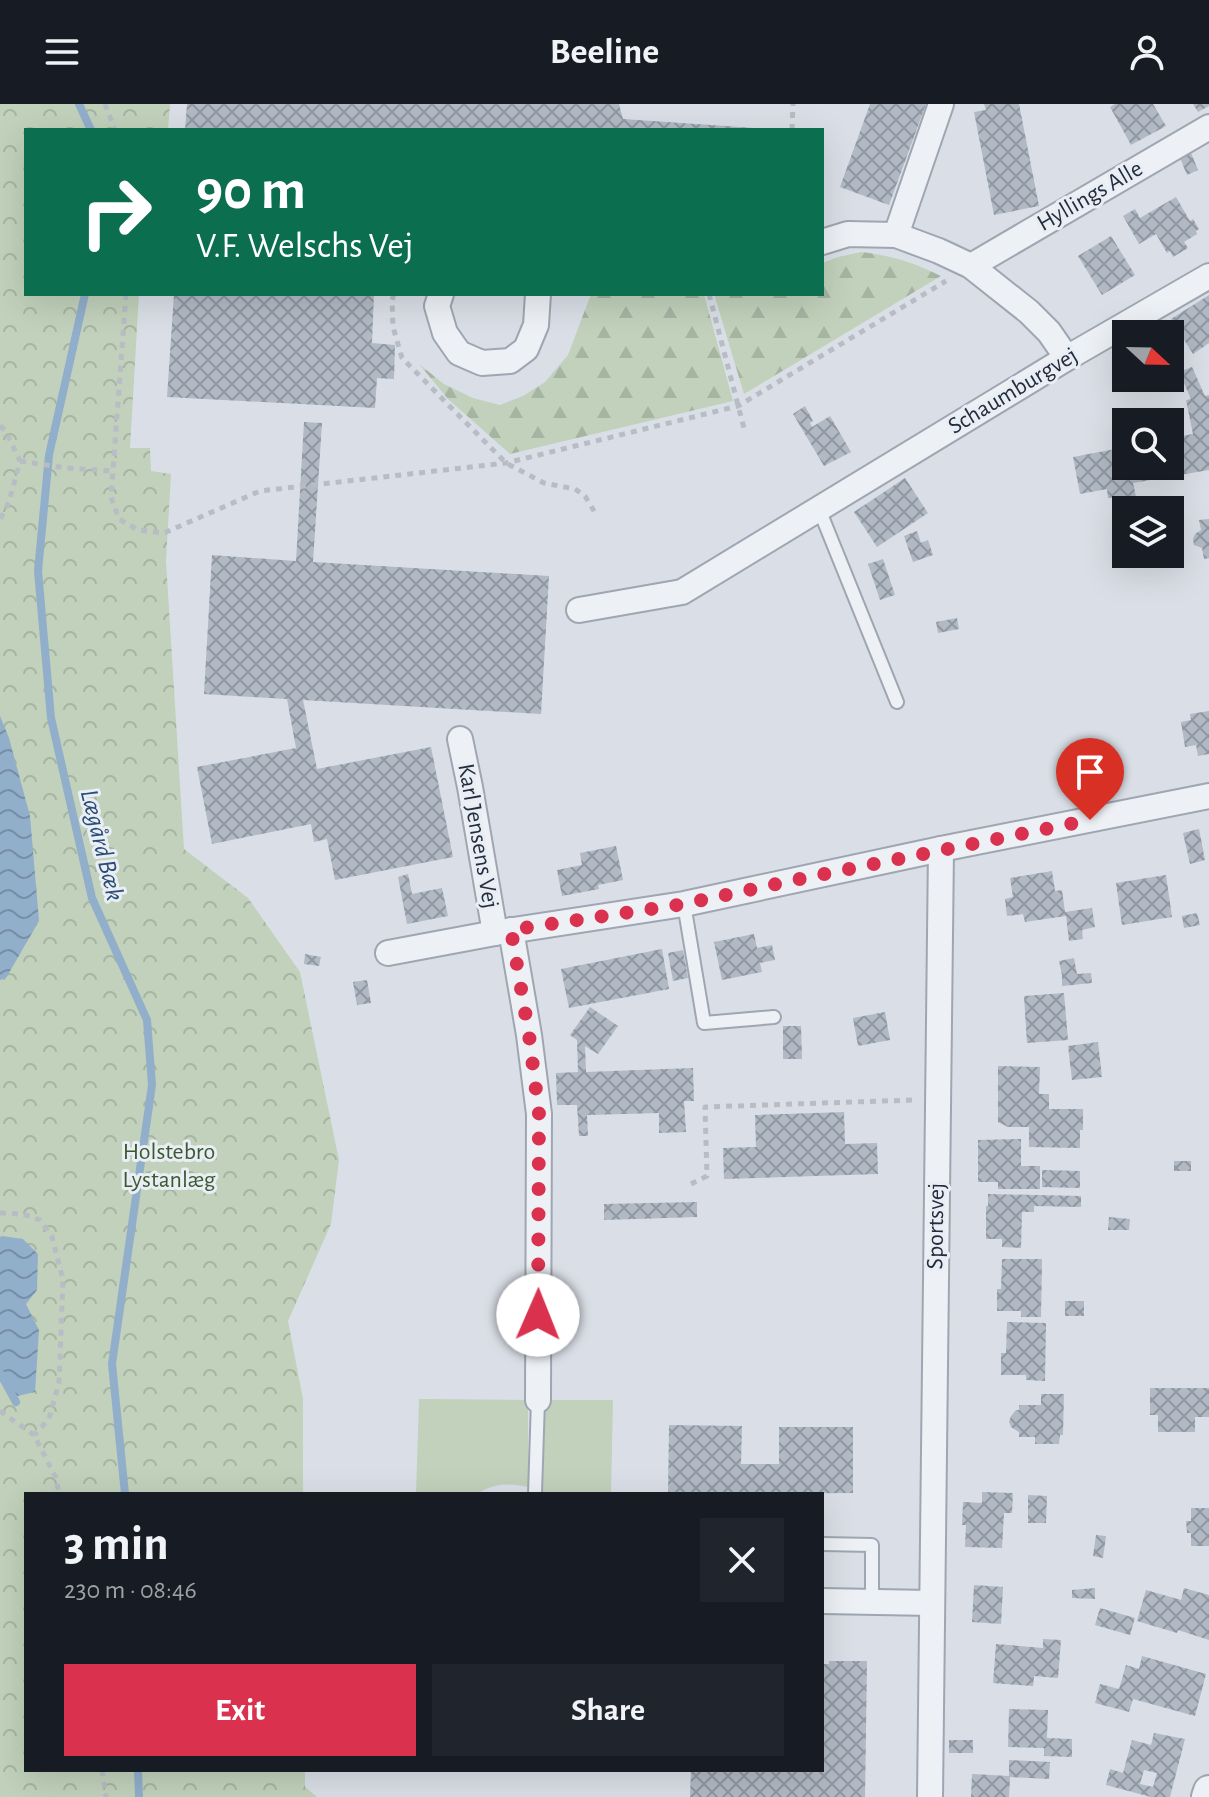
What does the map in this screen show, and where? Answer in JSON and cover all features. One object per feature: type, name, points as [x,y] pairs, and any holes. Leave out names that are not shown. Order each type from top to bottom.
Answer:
[{"type":"street","points":[[896,235],[941,104]]},
{"type":"street","name":"Hyllings Alle","points":[[971,266],[1209,127]]},
{"type":"street","points":[[824,241],[848,234],[896,235],[971,266],[1029,312],[1049,332],[1067,358]]},
{"type":"street","name":"Schaumburgvej","points":[[579,610],[682,592],[1067,358],[1209,276]]},
{"type":"street","points":[[440,296],[437,306],[445,333],[459,353],[482,363],[510,361],[526,349],[536,325],[538,296]]},
{"type":"street","name":"Karl Jensens Vej","points":[[460,739],[529,1035],[539,1114],[538,1400]]},
{"type":"street","points":[[503,932],[684,904],[1209,796]]},
{"type":"street","name":"Sportsvej","points":[[930,1797],[941,849]]},
{"type":"street","name":"Karl Jensens Vej","points":[[388,953],[503,932]]},
{"type":"street","points":[[824,1601],[932,1603]]},
{"type":"street","points":[[1207,1797],[1209,1791]]},
{"type":"lane","points":[[819,509],[897,702]]},
{"type":"lane","points":[[684,904],[704,1023],[774,1017]]},
{"type":"lane","points":[[535,1492],[538,1400]]},
{"type":"lane","points":[[824,1544],[872,1545],[872,1602]]},
{"type":"path","points":[[105,104],[114,128]]},
{"type":"path","points":[[792,128],[793,104]]},
{"type":"path","points":[[126,296],[111,497],[119,519],[138,530],[164,533],[260,491],[506,463],[738,406],[971,266]]},
{"type":"path","points":[[393,296],[393,327],[402,358],[506,463],[544,483],[575,489],[585,496],[597,516]]},
{"type":"path","points":[[710,296],[745,432]]},
{"type":"path","points":[[0,426],[20,461],[9,502],[0,520]]},
{"type":"path","points":[[20,461],[113,471]]},
{"type":"path","points":[[691,1184],[707,1176],[705,1107],[938,1099]]},
{"type":"path","points":[[0,1213],[23,1214],[40,1220],[52,1237],[63,1280],[59,1382],[49,1419],[34,1435]]},
{"type":"path","points":[[0,1411],[34,1435],[56,1478],[59,1492]]},
{"type":"path","points":[[102,1772],[106,1797]]},
{"type":"green space","name":"Holstebro Lystanlæg","points":[[0,104],[170,104],[168,128],[24,128],[24,296],[139,296],[130,448],[150,448],[151,471],[171,474],[166,561],[184,849],[248,898],[300,972],[339,1160],[331,1224],[288,1321],[303,1399],[303,1492],[24,1492],[24,1772],[305,1772],[305,1787],[317,1797],[0,1797]]},
{"type":"green space","points":[[861,252],[882,255],[941,276],[744,394],[715,296],[824,296],[824,262]]},
{"type":"green space","points":[[590,296],[705,296],[733,401],[510,454],[448,399],[419,364],[444,384],[473,398],[500,405],[523,396],[545,382],[568,355]]},
{"type":"green space","points":[[419,1399],[528,1400],[528,1487],[502,1485],[481,1492],[416,1492]]},
{"type":"green space","points":[[545,1400],[613,1400],[611,1492],[543,1492]]},
{"type":"water","points":[[0,716],[30,816],[39,921],[6,978],[0,980]]},
{"type":"water","points":[[2,1236],[23,1239],[38,1254],[37,1290],[26,1304],[39,1330],[35,1392],[13,1397],[0,1373]]},
{"type":"building","points":[[187,104],[619,104],[623,119],[754,128],[185,128]]},
{"type":"building","points":[[870,104],[926,104],[889,205],[840,187]]},
{"type":"building","points":[[984,104],[1019,104],[1039,206],[994,215],[974,112],[986,110]]},
{"type":"building","points":[[1115,104],[1153,104],[1166,126],[1131,145],[1110,107]]},
{"type":"building","points":[[1193,104],[1209,104],[1209,106],[1198,112]]},
{"type":"building","points":[[1191,153],[1198,170],[1187,175],[1180,158]]},
{"type":"building","points":[[1176,197],[1190,221],[1193,219],[1199,229],[1197,234],[1184,242],[1188,248],[1173,257],[1170,251],[1167,253],[1156,234],[1139,244],[1123,216],[1135,209],[1140,218]]},
{"type":"building","points":[[1111,236],[1135,275],[1102,295],[1078,256]]},
{"type":"building","points":[[1209,295],[1209,343],[1193,354],[1184,340],[1184,320],[1171,319]]},
{"type":"building","points":[[174,296],[374,296],[372,343],[395,345],[394,379],[377,378],[375,408],[167,397]]},
{"type":"building","points":[[1192,367],[1205,396],[1209,395],[1209,470],[1184,474],[1184,436],[1193,434],[1186,400],[1191,399],[1184,383],[1184,370]]},
{"type":"building","points":[[805,406],[813,421],[810,423],[812,427],[830,416],[851,452],[824,466],[793,414]]},
{"type":"building","points":[[304,422],[322,423],[313,562],[549,576],[541,714],[303,700],[317,769],[431,747],[453,857],[335,880],[327,839],[314,842],[311,824],[212,844],[197,767],[296,748],[287,699],[204,694],[212,555],[296,561]]},
{"type":"building","points":[[1112,450],[1112,480],[1151,480],[1133,483],[1136,496],[1108,498],[1107,489],[1080,494],[1073,457]]},
{"type":"building","points":[[905,478],[928,513],[877,547],[854,512]]},
{"type":"building","points":[[1209,519],[1209,558],[1204,559],[1202,548],[1194,545],[1193,539],[1201,530],[1199,520]]},
{"type":"building","points":[[917,531],[921,543],[928,540],[933,555],[913,562],[904,536]]},
{"type":"building","points":[[883,559],[895,595],[880,600],[868,564]]},
{"type":"building","points":[[957,618],[959,629],[938,633],[936,622]]},
{"type":"building","points":[[1209,711],[1209,754],[1198,756],[1196,745],[1185,747],[1181,722],[1191,720],[1190,714]]},
{"type":"building","points":[[1199,829],[1205,860],[1190,864],[1183,833]]},
{"type":"building","points":[[616,846],[623,880],[598,885],[599,889],[562,896],[557,870],[582,865],[580,853]]},
{"type":"building","points":[[1052,871],[1055,891],[1062,890],[1065,912],[1092,908],[1095,927],[1082,930],[1083,939],[1069,941],[1066,916],[1025,922],[1023,914],[1007,916],[1005,899],[1013,897],[1010,878]]},
{"type":"building","points":[[408,874],[412,894],[442,888],[448,916],[407,924],[398,877]]},
{"type":"building","points":[[1166,875],[1172,917],[1122,925],[1116,883]]},
{"type":"building","points":[[1197,913],[1200,925],[1184,928],[1182,916]]},
{"type":"building","points":[[754,934],[757,948],[772,945],[775,960],[760,963],[762,972],[722,980],[714,942]]},
{"type":"building","points":[[662,949],[669,989],[569,1008],[561,969]]},
{"type":"building","points":[[683,950],[688,978],[673,981],[668,953]]},
{"type":"building","points":[[305,954],[321,957],[319,966],[304,964]]},
{"type":"building","points":[[1074,958],[1077,974],[1091,973],[1092,983],[1062,986],[1059,961]]},
{"type":"building","points":[[367,980],[371,1003],[357,1005],[353,982]]},
{"type":"building","points":[[1064,993],[1068,1040],[1027,1043],[1024,996]]},
{"type":"building","points":[[590,1007],[618,1026],[598,1054],[585,1046],[586,1072],[693,1068],[694,1101],[684,1101],[686,1132],[659,1133],[659,1113],[587,1115],[588,1136],[579,1136],[577,1105],[557,1105],[556,1073],[578,1072],[577,1040],[570,1035]]},
{"type":"building","points":[[885,1012],[890,1040],[858,1046],[853,1018]]},
{"type":"building","points":[[783,1026],[801,1026],[802,1059],[783,1059]]},
{"type":"building","points":[[1098,1042],[1102,1077],[1072,1080],[1068,1046]]},
{"type":"building","points":[[998,1066],[1040,1067],[1039,1094],[1049,1094],[1049,1109],[1083,1109],[1080,1148],[1029,1147],[1029,1127],[1008,1127],[998,1122]]},
{"type":"building","points":[[844,1112],[845,1144],[877,1143],[878,1174],[724,1179],[723,1148],[756,1147],[755,1115]]},
{"type":"building","points":[[1021,1139],[1021,1166],[1040,1166],[1040,1189],[998,1189],[998,1182],[978,1182],[978,1140]]},
{"type":"building","points":[[1174,1161],[1191,1161],[1191,1171],[1174,1171]]},
{"type":"building","points":[[1042,1170],[1080,1171],[1080,1188],[1042,1187]]},
{"type":"building","points":[[988,1194],[1081,1196],[1081,1207],[1034,1206],[1034,1212],[1022,1212],[1021,1248],[1002,1247],[1002,1239],[986,1239]]},
{"type":"building","points":[[697,1202],[697,1217],[604,1220],[604,1204]]},
{"type":"building","points":[[1109,1217],[1130,1219],[1129,1230],[1108,1230]]},
{"type":"building","points":[[1002,1259],[1042,1259],[1041,1317],[1021,1317],[1021,1311],[997,1311]]},
{"type":"building","points":[[1065,1301],[1084,1301],[1084,1316],[1065,1316]]},
{"type":"building","points":[[1007,1322],[1046,1323],[1045,1381],[1026,1380],[1026,1375],[1001,1375],[1001,1353],[1006,1353]]},
{"type":"building","points":[[1150,1388],[1209,1388],[1209,1417],[1195,1417],[1195,1432],[1158,1432],[1158,1415],[1150,1415]]},
{"type":"building","points":[[1041,1394],[1064,1394],[1063,1435],[1060,1435],[1059,1444],[1035,1444],[1035,1437],[1019,1437],[1019,1432],[1009,1422],[1019,1410],[1019,1405],[1041,1405]]},
{"type":"building","points":[[669,1425],[742,1426],[741,1464],[779,1464],[779,1427],[853,1427],[853,1493],[668,1492]]},
{"type":"building","points":[[982,1492],[1013,1493],[1012,1513],[1004,1513],[1002,1548],[965,1547],[963,1502],[982,1503]]},
{"type":"building","points":[[1028,1495],[1047,1496],[1046,1523],[1028,1523]]},
{"type":"building","points":[[1191,1508],[1209,1508],[1209,1546],[1191,1546],[1191,1533],[1187,1533],[1186,1521],[1191,1521]]},
{"type":"building","points":[[1096,1535],[1106,1536],[1103,1558],[1093,1556]]},
{"type":"building","points":[[974,1585],[1003,1587],[1001,1624],[972,1622]]},
{"type":"building","points":[[1095,1588],[1095,1599],[1072,1598],[1072,1590]]},
{"type":"building","points":[[1184,1588],[1209,1595],[1209,1640],[1137,1621],[1146,1590],[1181,1600]]},
{"type":"building","points":[[1100,1608],[1135,1618],[1130,1635],[1095,1625]]},
{"type":"building","points":[[1043,1639],[1061,1640],[1058,1678],[1034,1676],[1033,1686],[993,1683],[996,1644],[1043,1648]]},
{"type":"building","points":[[1142,1656],[1206,1674],[1195,1716],[1133,1699],[1129,1712],[1095,1703],[1100,1684],[1119,1689],[1126,1665],[1139,1669]]},
{"type":"building","points":[[829,1661],[867,1661],[865,1797],[690,1797],[691,1772],[824,1772],[824,1664],[829,1664]]},
{"type":"building","points":[[1009,1709],[1048,1710],[1047,1738],[1072,1739],[1072,1757],[1044,1756],[1044,1748],[1008,1747]]},
{"type":"building","points":[[1154,1733],[1185,1739],[1170,1797],[1151,1797],[1106,1785],[1110,1769],[1123,1773],[1132,1740],[1151,1745]],"holes":[[[1144,1770],[1157,1773],[1153,1787],[1140,1784]]]},
{"type":"building","points":[[949,1740],[973,1740],[973,1753],[949,1753]]},
{"type":"building","points":[[1009,1760],[1050,1762],[1049,1779],[1010,1777],[1009,1797],[971,1797],[972,1774],[1009,1776]]},
{"type":"waterway","name":"Lægård Bæk","points":[[79,104],[90,128]]},
{"type":"waterway","name":"Lægård Bæk","points":[[85,296],[49,455],[38,571],[51,718],[92,898],[147,1020],[152,1085],[112,1364],[125,1492]]},
{"type":"waterway","points":[[0,1373],[16,1402]]},
{"type":"waterway","name":"Lægård Bæk","points":[[138,1772],[139,1797]]},
{"type":"route","points":[[538,1315],[539,1114],[511,930],[684,904],[1090,820]]}]
